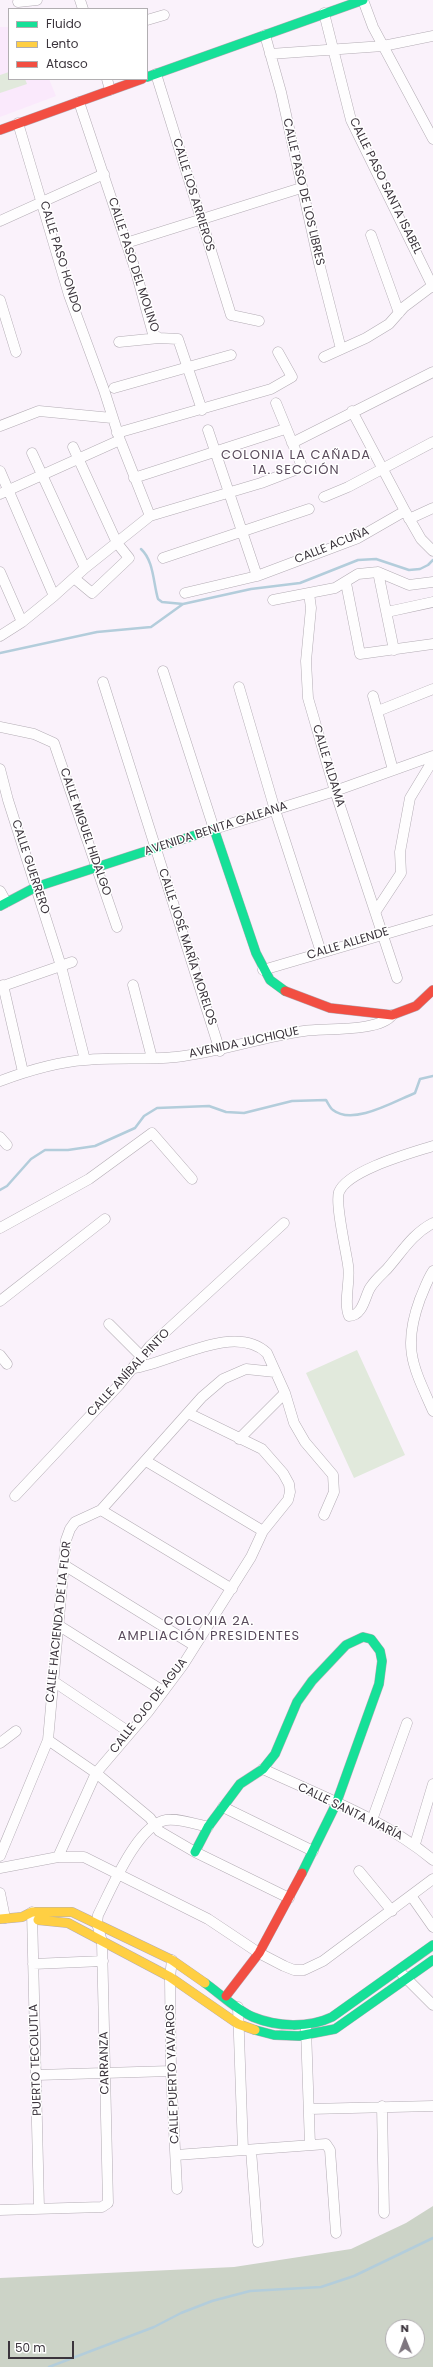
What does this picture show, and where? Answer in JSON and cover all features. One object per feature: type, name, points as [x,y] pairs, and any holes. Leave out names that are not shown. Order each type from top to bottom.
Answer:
[{"type":"street","points":[[18,2],[34,0]]},
{"type":"street","points":[[151,76],[363,0],[383,46],[433,139]]},
{"type":"street","name":"CALLE PASO SANTA ISABEL","points":[[324,13],[351,120],[433,286]]},
{"type":"street","points":[[148,20],[164,15]]},
{"type":"street","name":"CALLE PASO DE LOS LIBRES","points":[[265,35],[341,349]]},
{"type":"street","points":[[270,54],[383,46],[433,36]]},
{"type":"street","name":"CALLE LOS ARRIEROS","points":[[151,76],[201,220],[230,315],[259,321]]},
{"type":"street","points":[[107,80],[110,90]]},
{"type":"street","points":[[0,130],[139,80]]},
{"type":"street","name":"CALLE PASO DEL MOLINO","points":[[79,102],[104,174],[153,334],[159,338],[178,339],[202,410]]},
{"type":"street","name":"CALLE PASO HONDO","points":[[18,124],[43,203],[69,295],[109,389],[112,418],[150,516]]},
{"type":"street","points":[[0,221],[43,203],[104,174]]},
{"type":"street","points":[[126,243],[301,188]]},
{"type":"street","points":[[371,235],[399,313]]},
{"type":"street","points":[[324,357],[366,338],[389,324],[399,313],[433,286]]},
{"type":"street","points":[[0,300],[16,352]]},
{"type":"street","points":[[119,342],[159,338]]},
{"type":"street","points":[[4,492],[43,476],[119,437],[271,389],[292,377],[278,352]]},
{"type":"street","points":[[109,389],[231,355]]},
{"type":"street","points":[[292,443],[352,411],[433,372]]},
{"type":"street","points":[[0,636],[22,622],[85,568],[150,516],[228,493],[296,471],[300,468],[300,464],[276,403]]},
{"type":"street","points":[[0,426],[39,411],[112,418]]},
{"type":"street","points":[[352,411],[407,515],[423,542],[433,551]]},
{"type":"street","points":[[134,478],[285,429]]},
{"type":"street","points":[[208,430],[257,576]]},
{"type":"street","points":[[324,497],[433,442]]},
{"type":"street","points":[[73,447],[116,543],[129,558],[92,593],[74,578]]},
{"type":"street","points":[[32,453],[85,568]]},
{"type":"street","points":[[0,471],[4,492],[54,596]]},
{"type":"street","name":"CALLE ACUÑA","points":[[185,593],[257,576],[358,538],[407,515],[433,508]]},
{"type":"street","points":[[163,558],[242,533],[309,509]]},
{"type":"street","points":[[0,572],[22,622]]},
{"type":"street","points":[[378,572],[394,650]]},
{"type":"street","points":[[273,600],[335,588],[346,583],[358,574],[378,572],[409,585],[433,582]]},
{"type":"street","points":[[346,583],[360,654],[433,644]]},
{"type":"street","name":"CALLE ALDAMA","points":[[309,593],[311,608],[306,661],[308,698],[335,790],[397,978]]},
{"type":"street","points":[[387,612],[433,602]]},
{"type":"street","points":[[163,671],[250,939],[263,970],[280,989],[313,1003],[355,1012],[392,1015],[416,1006],[433,990]]},
{"type":"street","name":"CALLE JOSÉ MARÍA MORELOS","points":[[103,682],[220,1051]]},
{"type":"street","points":[[239,687],[275,810],[321,952]]},
{"type":"street","points":[[378,711],[433,689]]},
{"type":"street","points":[[373,696],[393,770]]},
{"type":"street","name":"CALLE MIGUEL HIDALGO","points":[[0,727],[48,739],[54,743],[117,927]]},
{"type":"street","name":"AVENIDA BENITA GALEANA","points":[[3,904],[36,886],[275,810],[433,756]]},
{"type":"street","points":[[376,911],[401,873],[400,852],[410,798],[433,760]]},
{"type":"street","name":"CALLE GUERRERO","points":[[0,769],[8,800],[61,966],[85,1060]]},
{"type":"street","points":[[0,892],[3,904]]},
{"type":"street","name":"CALLE ALLENDE","points":[[263,970],[383,933],[433,920]]},
{"type":"street","points":[[23,1072],[2,986],[72,962]]},
{"type":"street","points":[[133,986],[152,1058]]},
{"type":"street","name":"AVENIDA JUCHIQUE","points":[[0,1081],[23,1072],[85,1060],[152,1058],[220,1051],[299,1032],[352,1028],[381,1022],[389,1020],[392,1015]]},
{"type":"street","points":[[0,1228],[89,1179],[152,1133],[192,1179]]},
{"type":"street","points":[[0,1137],[7,1145]]},
{"type":"street","points":[[433,1146],[397,1157],[363,1172],[345,1183],[338,1193],[338,1206],[350,1276],[347,1310],[349,1316],[352,1316],[365,1303],[369,1289],[421,1229],[433,1223]]},
{"type":"street","points":[[2,1297],[105,1220]]},
{"type":"street","name":"CALLE ANÍBAL PINTO","points":[[15,1496],[134,1368],[150,1346],[284,1223]]},
{"type":"street","points":[[433,1271],[412,1320],[410,1336],[411,1357],[433,1411]]},
{"type":"street","points":[[109,1324],[142,1357]]},
{"type":"street","points":[[134,1368],[150,1366],[214,1343],[251,1343],[262,1349],[267,1353],[285,1393],[294,1423],[305,1442],[333,1475],[334,1492],[324,1515]]},
{"type":"street","points":[[0,1354],[7,1364]]},
{"type":"street","name":"CALLE HACIENDA DE LA FLOR","points":[[0,1856],[48,1740],[64,1565],[70,1529],[84,1516],[101,1510],[202,1397],[237,1371],[246,1369],[275,1372]]},
{"type":"street","points":[[239,1439],[285,1393]]},
{"type":"street","name":"CALLE OJO DE AGUA","points":[[58,1857],[96,1772],[163,1691],[195,1646],[252,1557],[263,1532],[288,1500],[290,1492],[289,1484],[283,1473],[262,1449],[188,1413]]},
{"type":"street","points":[[146,1461],[263,1532]]},
{"type":"street","points":[[101,1510],[232,1589]]},
{"type":"street","points":[[64,1565],[195,1646]]},
{"type":"street","points":[[58,1625],[163,1691]]},
{"type":"street","points":[[195,1852],[208,1827],[240,1784],[263,1769],[275,1754],[297,1702],[312,1681],[346,1645],[363,1637],[371,1639],[380,1651],[382,1661],[379,1684],[336,1804],[289,1898],[259,1953],[226,1996]]},
{"type":"street","points":[[53,1681],[129,1732]]},
{"type":"street","points":[[372,1820],[407,1723]]},
{"type":"street","points":[[0,1744],[16,1731]]},
{"type":"street","points":[[48,1740],[96,1772],[150,1818],[159,1831],[195,1852],[289,1898]]},
{"type":"street","name":"CALLE SANTA MARÍA","points":[[263,1769],[372,1820],[415,1844],[433,1860]]},
{"type":"street","points":[[415,1844],[433,1784]]},
{"type":"street","points":[[223,1807],[313,1851]]},
{"type":"street","points":[[97,1923],[98,1915],[119,1874],[132,1852],[154,1824],[167,1820],[208,1827]]},
{"type":"street","points":[[0,1868],[58,1857],[84,1857],[208,1918],[259,1953],[289,1968],[304,1970],[323,1961],[412,1897],[433,1879]]},
{"type":"street","points":[[359,1871],[392,1911]]},
{"type":"street","points":[[0,1893],[3,1918],[72,1912],[172,1960],[226,1996],[238,2008],[264,2021],[306,2025],[319,2023],[332,2017],[399,1971],[433,1945]]},
{"type":"street","points":[[412,1897],[433,1927]]},
{"type":"street","points":[[32,1916],[68,1923],[170,1977],[238,2024],[261,2032],[306,2036],[320,2035],[335,2029],[433,1960]]},
{"type":"street","name":"PUERTO TECOLUTLA","points":[[32,1916],[40,2208]]},
{"type":"street","name":"CARRANZA","points":[[40,2208],[102,2206],[108,2203],[103,1961],[102,1942],[97,1923]]},
{"type":"street","name":"CALLE PUERTO YAVAROS","points":[[172,1960],[170,1977],[171,2071],[177,2189]]},
{"type":"street","points":[[33,1964],[103,1961]]},
{"type":"street","points":[[399,1971],[433,2005]]},
{"type":"street","points":[[238,2008],[247,2150],[258,2242]]},
{"type":"street","points":[[306,2025],[310,2145]]},
{"type":"street","points":[[37,2075],[171,2071]]},
{"type":"street","points":[[310,2109],[382,2106],[433,2106]]},
{"type":"street","points":[[382,2106],[384,2213]]},
{"type":"street","points":[[176,2155],[322,2144],[328,2146],[330,2150],[336,2233]]},
{"type":"street","points":[[0,2210],[40,2208]]},
{"type":"shaded area","points":[[0,27],[8,27],[8,80],[49,80],[56,96],[0,117]]},
{"type":"shaded area","points":[[8,72],[8,80],[25,80],[27,84],[0,93],[0,75]]},
{"type":"shaded area","points":[[357,1350],[405,1455],[354,1478],[306,1373]]},
{"type":"shaded area","points":[[433,2206],[433,2367],[0,2367],[0,2278],[234,2267],[351,2249],[406,2223]]},
{"type":"waterway","points":[[141,549],[151,566],[158,599],[162,602],[183,604]]},
{"type":"waterway","points":[[0,653],[97,632],[151,627],[183,604],[251,589],[300,583],[358,560],[376,559],[409,570],[420,569],[428,565],[433,560]]},
{"type":"waterway","points":[[0,1190],[7,1186],[31,1159],[45,1150],[68,1150],[95,1146],[135,1128],[144,1116],[157,1108],[209,1106],[226,1112],[244,1113],[292,1101],[326,1100],[333,1110],[341,1114],[362,1114],[386,1106],[415,1093],[420,1079],[433,1076]]},
{"type":"waterway","points":[[49,2367],[154,2327],[181,2313],[212,2301],[250,2291],[321,2287],[354,2276],[433,2238]]},
{"type":"traffic: fast","points":[[148,77],[363,0]]},
{"type":"traffic: fast","points":[[0,906],[36,887],[214,829],[256,953],[270,980],[285,991]]},
{"type":"traffic: fast","points":[[195,1852],[208,1827],[240,1784],[263,1769],[275,1754],[297,1702],[312,1681],[346,1645],[363,1637],[371,1639],[380,1651],[382,1661],[379,1684],[336,1804],[302,1873]]},
{"type":"traffic: fast","points":[[205,1983],[235,2006],[253,2017],[272,2023],[293,2025],[313,2023],[332,2017],[433,1945]]},
{"type":"traffic: fast","points":[[255,2030],[274,2035],[299,2036],[335,2029],[433,1960]]},
{"type":"traffic: slow","points":[[0,1919],[22,1917],[32,1912],[72,1912],[172,1960],[205,1983]]},
{"type":"traffic: slow","points":[[38,1920],[68,1923],[170,1977],[238,2024],[255,2030]]},
{"type":"traffic: jam","points":[[0,130],[139,80]]},
{"type":"traffic: jam","points":[[285,991],[330,1008],[392,1015],[416,1006],[433,990]]},
{"type":"traffic: jam","points":[[226,1996],[259,1953],[302,1873]]},
{"type":"district","name":"COLONIA LA CAÑADA 1A. SECCIÓN","points":[[296,464]]},
{"type":"district","name":"COLONIA 2A. AMPLIACIÓN PRESIDENTES","points":[[209,1630]]}]
